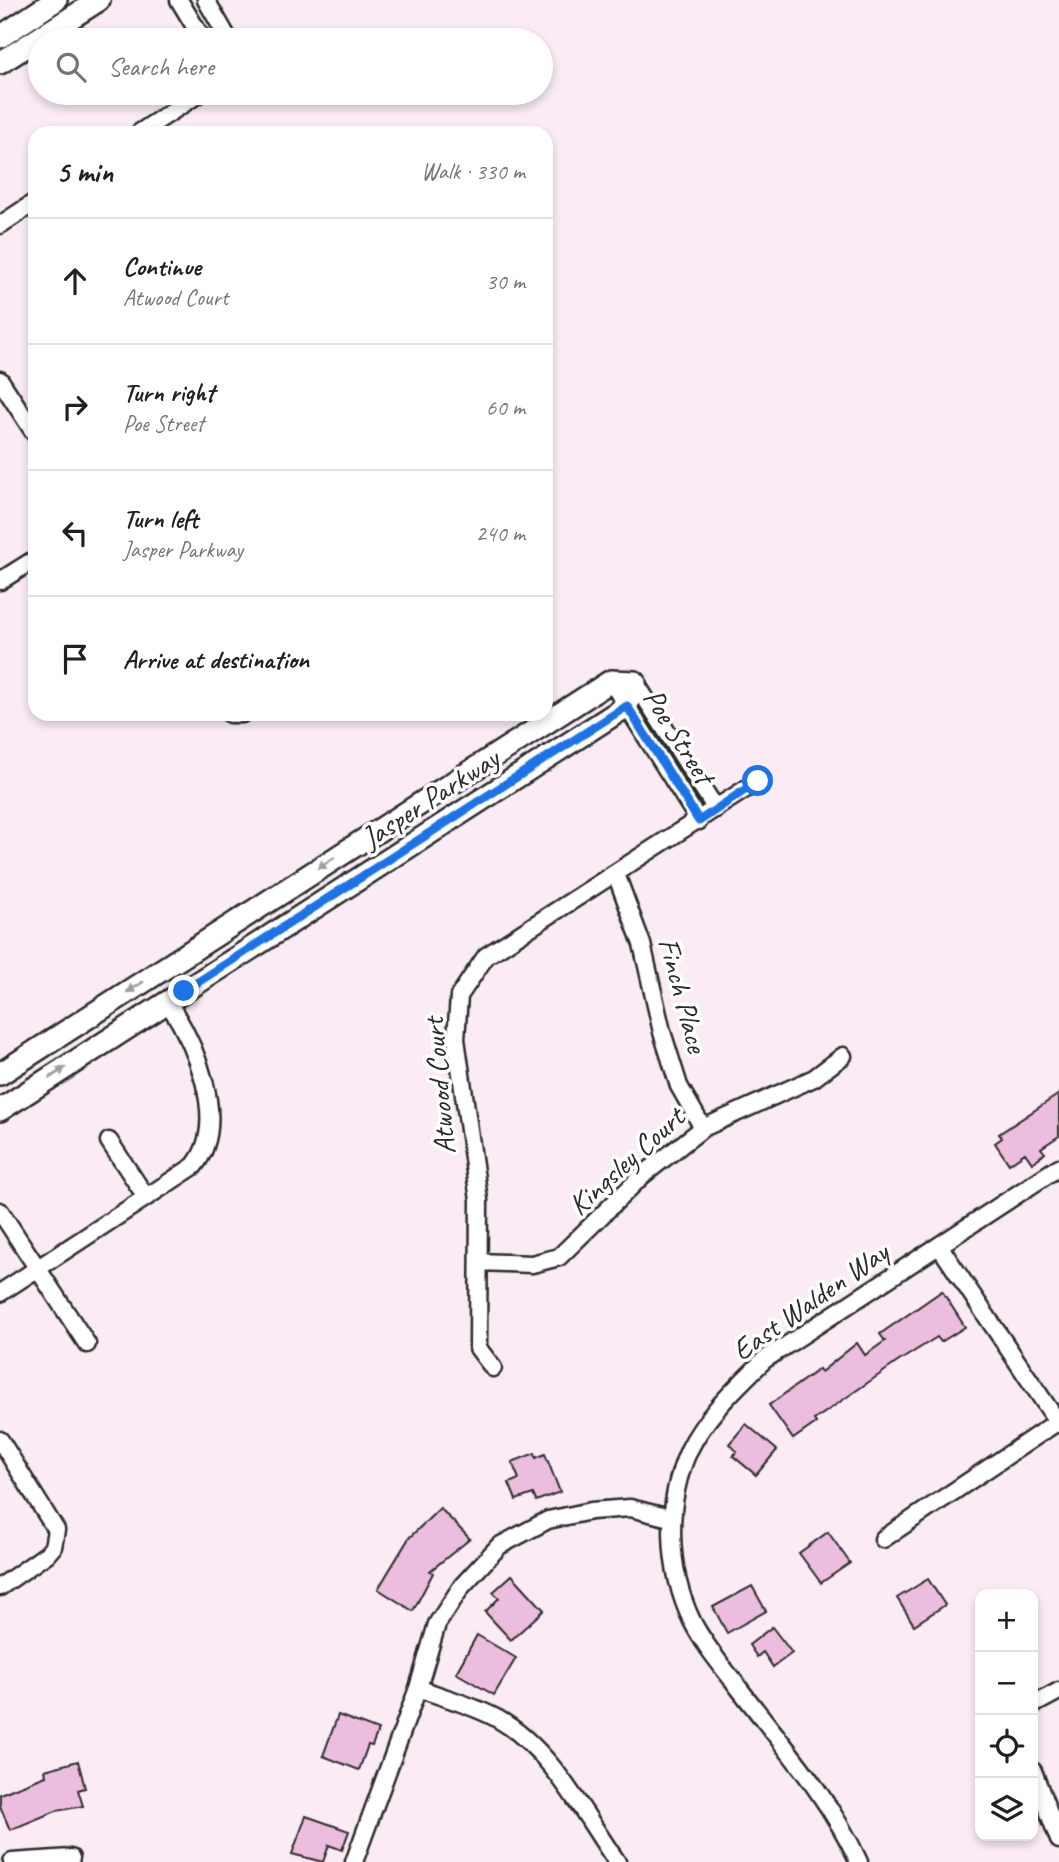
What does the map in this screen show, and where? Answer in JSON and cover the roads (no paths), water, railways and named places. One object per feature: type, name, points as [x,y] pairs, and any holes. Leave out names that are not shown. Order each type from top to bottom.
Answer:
[{"type":"street","points":[[0,37],[56,0]]},
{"type":"street","points":[[54,28],[99,0]]},
{"type":"street","points":[[179,0],[196,28]]},
{"type":"street","points":[[206,0],[222,28]]},
{"type":"street","points":[[0,62],[28,44]]},
{"type":"street","points":[[150,126],[182,105]]},
{"type":"street","points":[[0,225],[28,207]]},
{"type":"street","points":[[0,380],[28,423]]},
{"type":"street","points":[[0,581],[28,563]]},
{"type":"street","points":[[611,681],[635,682],[627,706]]},
{"type":"street","name":"Poe Street","points":[[611,681],[699,821]]},
{"type":"street","name":"Jasper Parkway","points":[[553,718],[611,681]]},
{"type":"street","name":"Poe Street","points":[[635,682],[716,809]]},
{"type":"street","name":"Jasper Parkway","points":[[0,1110],[627,706]]},
{"type":"street","name":"Jasper Parkway","points":[[0,1074],[549,721]]},
{"type":"street","name":"Atwood Court","points":[[493,1368],[478,1348],[480,1200],[456,1039],[459,996],[486,957],[758,781]]},
{"type":"street","name":"Finch Place","points":[[616,874],[642,944],[662,1032],[679,1086],[703,1128]]},
{"type":"street","points":[[0,1293],[194,1166],[204,1154],[211,1126],[197,1055],[188,1032],[167,1001]]},
{"type":"street","name":"Kingsley Court","points":[[478,1262],[532,1264],[559,1257],[643,1175],[703,1128],[814,1078],[842,1056]]},
{"type":"street","points":[[110,1141],[146,1197]]},
{"type":"street","name":"East Walden Way","points":[[859,1862],[847,1834],[692,1621],[677,1577],[670,1518],[689,1451],[723,1400],[764,1360],[1059,1167]]},
{"type":"street","points":[[0,1211],[86,1344]]},
{"type":"street","points":[[883,1539],[1058,1423],[940,1247]]},
{"type":"street","points":[[0,1440],[56,1530],[52,1547],[47,1554],[0,1587]]},
{"type":"street","points":[[354,1862],[418,1688],[437,1624],[462,1586],[499,1546],[548,1520],[591,1511],[631,1508],[670,1518]]},
{"type":"street","points":[[418,1688],[499,1720],[528,1742],[556,1773],[617,1862]]},
{"type":"street","points":[[1038,1702],[1059,1691]]},
{"type":"street","points":[[1036,1778],[1059,1840]]},
{"type":"street","points":[[12,1862],[71,1858]]}]
